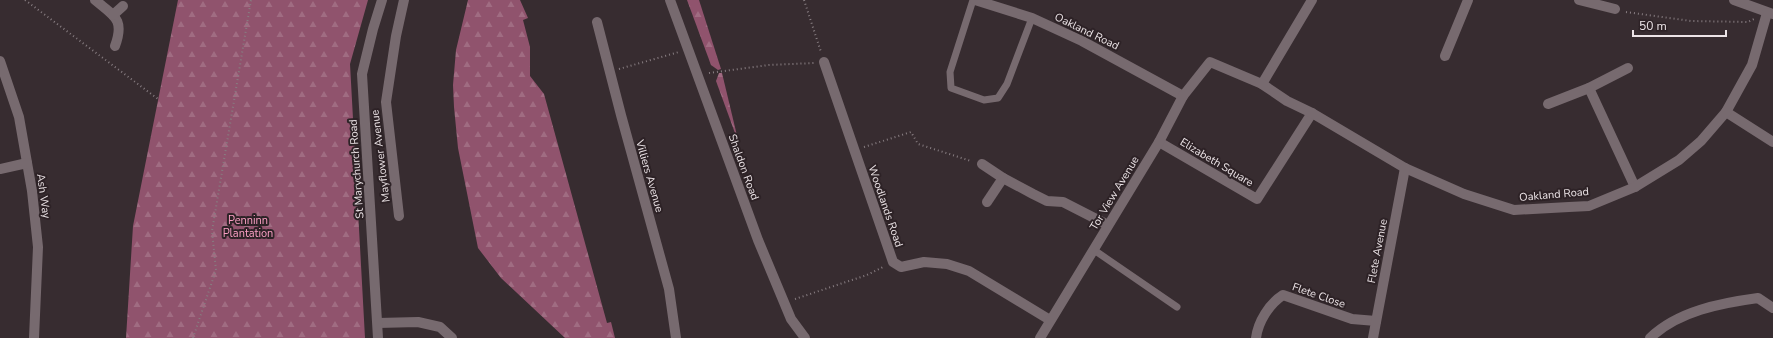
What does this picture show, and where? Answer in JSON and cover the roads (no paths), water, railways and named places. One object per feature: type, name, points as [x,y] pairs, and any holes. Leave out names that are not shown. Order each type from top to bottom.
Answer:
[{"type":"street","points":[[95,0],[117,18],[120,33],[115,46]]},
{"type":"street","name":"St Marychurch Road","points":[[378,338],[362,74],[382,0]]},
{"type":"street","name":"Mayflower Avenue","points":[[399,216],[386,102],[396,36],[404,0]]},
{"type":"street","name":"Shaldon Road","points":[[670,0],[758,240],[791,319],[805,338]]},
{"type":"street","name":"Oakland Road","points":[[974,0],[1032,18],[1082,41],[1183,96]]},
{"type":"street","points":[[1262,84],[1312,0]]},
{"type":"street","points":[[1445,56],[1468,0]]},
{"type":"street","points":[[1579,0],[1615,9]]},
{"type":"street","points":[[1734,0],[1770,14]]},
{"type":"street","points":[[113,15],[123,6]]},
{"type":"street","name":"Oakland Road","points":[[1210,62],[1262,84],[1287,101],[1312,113],[1406,168],[1464,194],[1514,210],[1589,206],[1635,187],[1679,160],[1701,141],[1726,112],[1752,65],[1770,14]]},
{"type":"street","name":"Villiers Avenue","points":[[597,22],[669,289],[676,338]]},
{"type":"street","name":"Ash Way","points":[[0,61],[19,117],[27,163],[38,247],[34,338]]},
{"type":"street","name":"Woodlands Road","points":[[824,62],[893,262],[902,267],[924,262],[947,264],[969,271],[1050,320]]},
{"type":"street","name":"Tor View Avenue","points":[[1040,338],[1159,142],[1183,96],[1210,62]]},
{"type":"street","points":[[1548,104],[1589,88],[1628,68]]},
{"type":"street","points":[[1589,88],[1635,187]]},
{"type":"street","points":[[1726,112],[1773,142]]},
{"type":"street","name":"Elizabeth Square","points":[[1159,142],[1257,200],[1312,113]]},
{"type":"street","points":[[0,169],[27,163]]},
{"type":"street","points":[[982,164],[1003,178],[1047,201],[1063,202],[1108,225]]},
{"type":"street","name":"Flete Avenue","points":[[1373,338],[1406,168]]},
{"type":"street","points":[[987,202],[1003,178]]},
{"type":"street","name":"Flete Close","points":[[1256,338],[1257,329],[1273,301],[1283,295],[1352,319],[1376,321]]},
{"type":"street","points":[[1650,338],[1662,327],[1707,307],[1758,298],[1773,308]]},
{"type":"street","points":[[378,323],[418,322],[440,327],[452,338]]},
{"type":"lane","points":[[974,0],[950,72],[951,83],[952,88],[984,100],[998,98],[1007,84],[1032,18]]},
{"type":"lane","points":[[1094,250],[1177,307]]},
{"type":"park label","name":"Penninn Plantation","points":[[248,226]]}]
